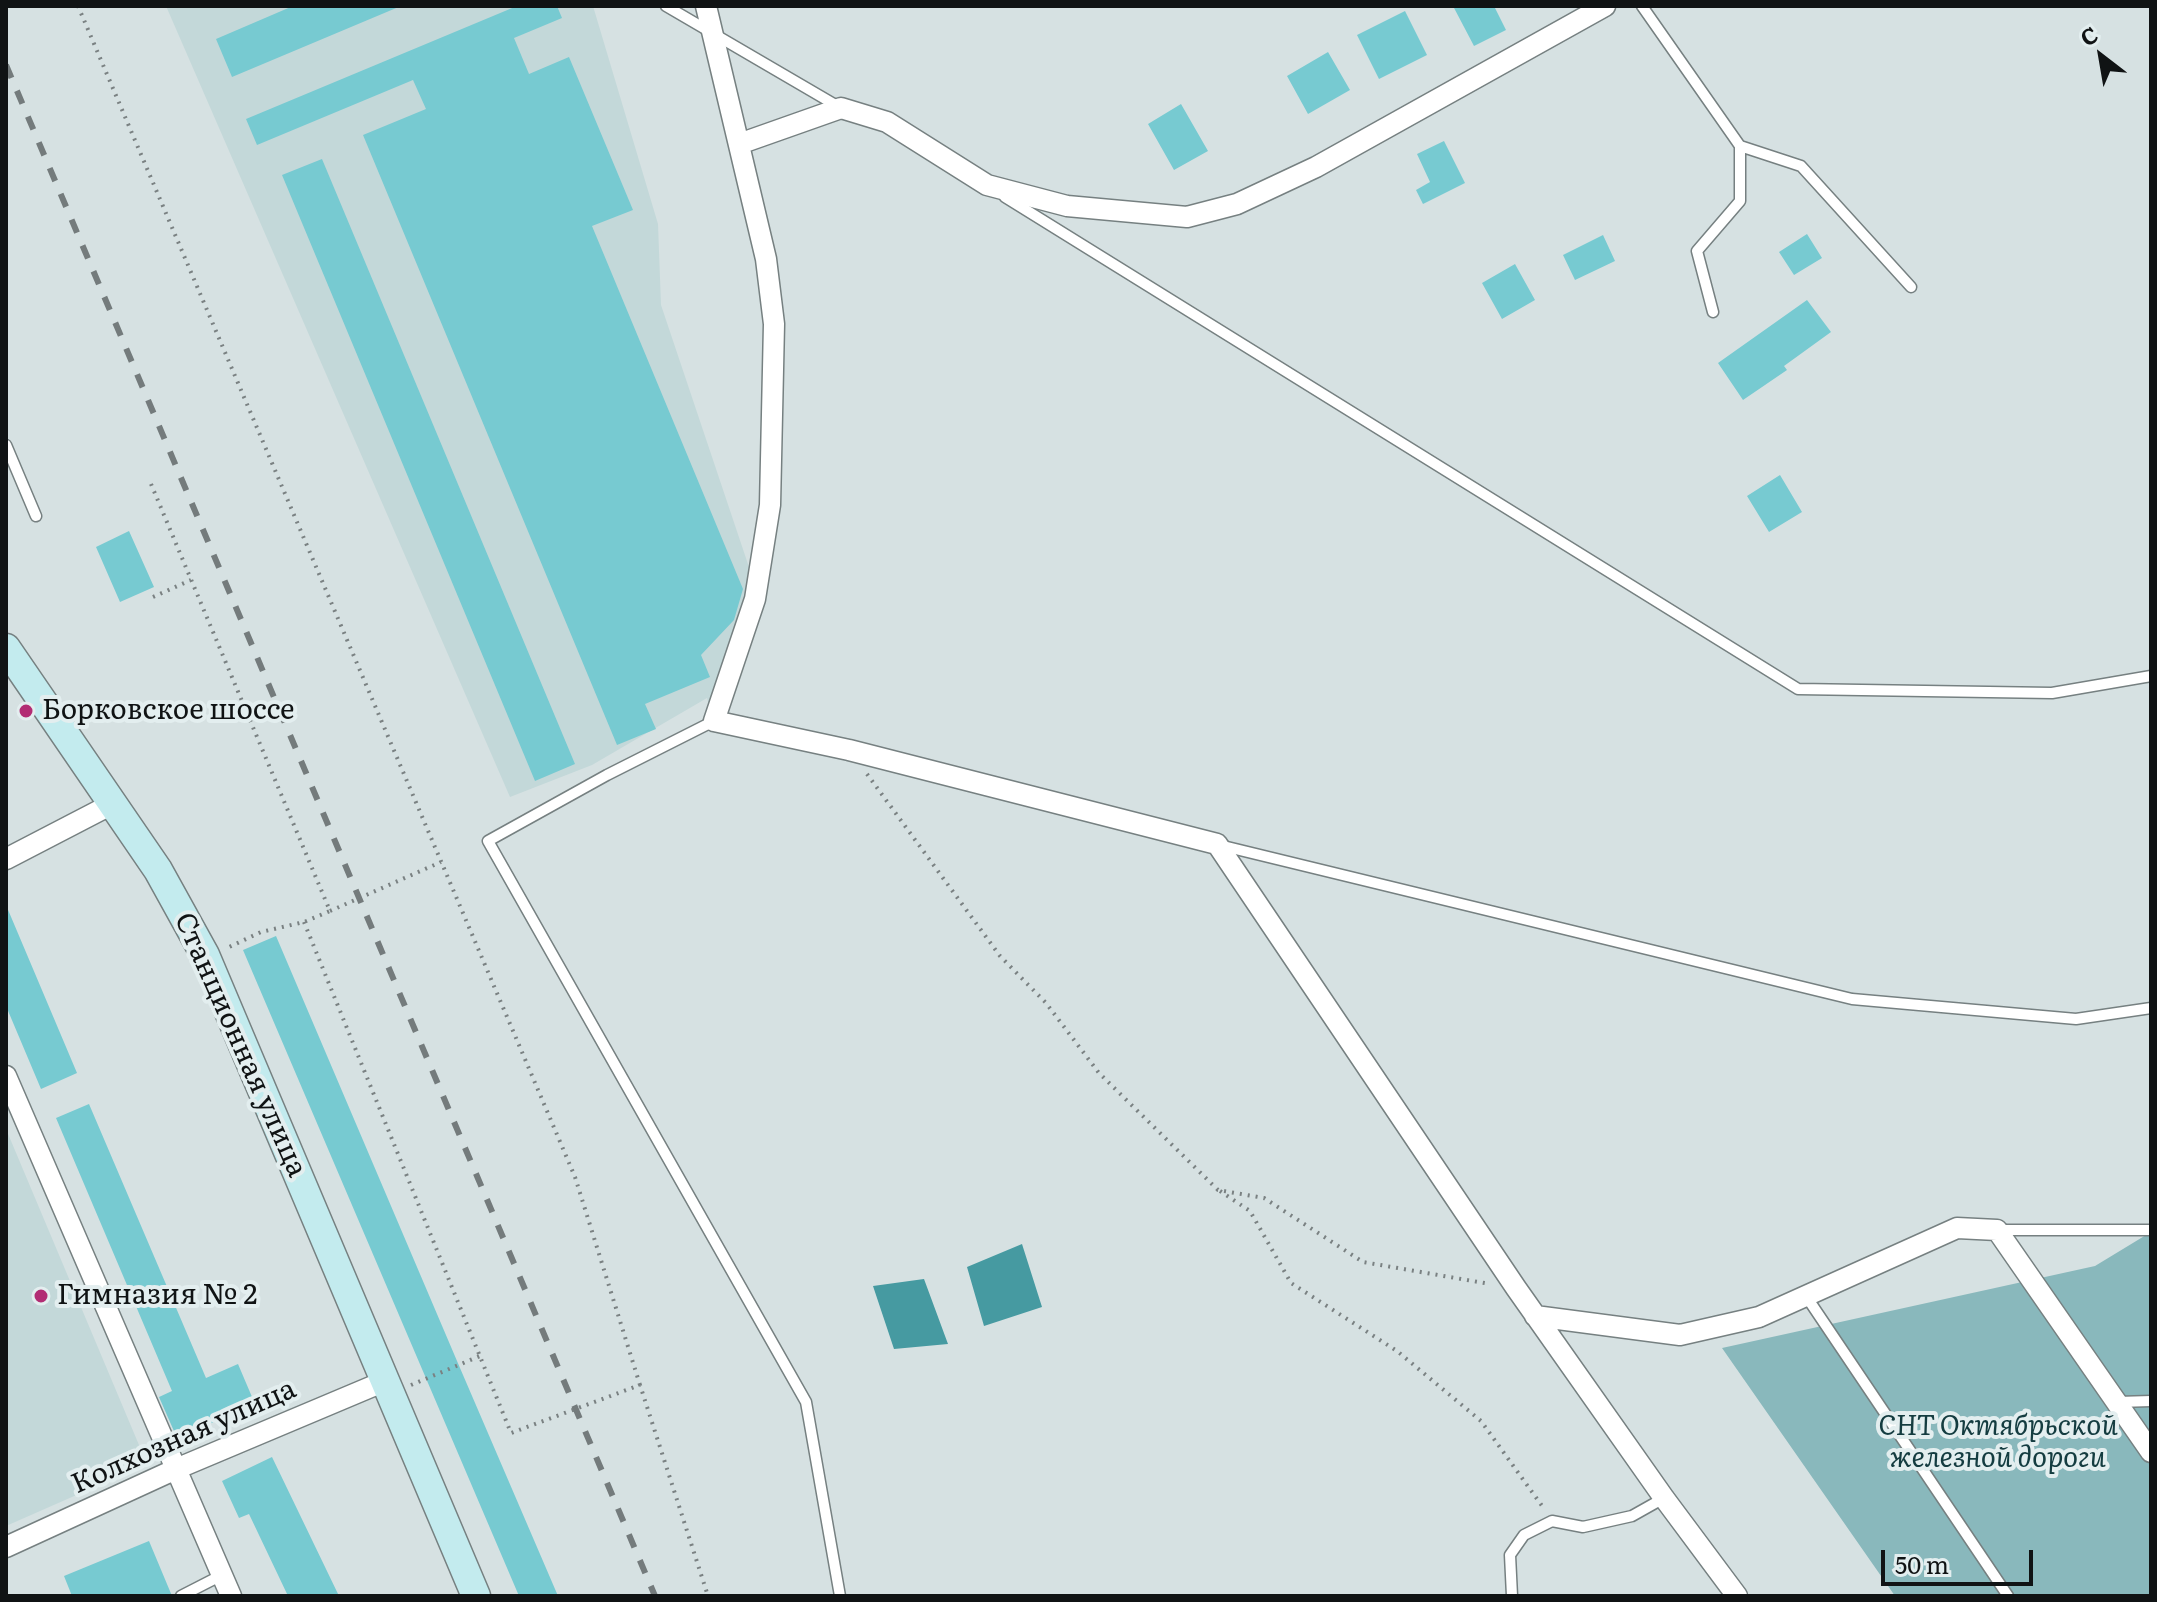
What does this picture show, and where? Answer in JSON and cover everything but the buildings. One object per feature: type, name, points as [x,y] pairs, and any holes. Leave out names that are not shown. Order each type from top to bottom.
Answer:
[{"type":"main road","name":"Станционная улица","points":[[6,648],[158,870],[206,957],[387,1387]]},
{"type":"main road","points":[[387,1387],[476,1596]]},
{"type":"street","points":[[706,6],[766,259],[774,324],[770,505],[755,599],[714,721],[849,750],[1217,844],[1535,1316],[1737,1596]]},
{"type":"street","points":[[739,144],[841,108],[887,122],[987,185],[1067,206],[1187,217],[1237,204],[1316,167],[1605,6]]},
{"type":"street","points":[[6,859],[112,804]]},
{"type":"street","points":[[6,1076],[231,1596]]},
{"type":"street","points":[[1535,1316],[1680,1335],[1759,1317],[1957,1228],[1997,1230],[2151,1452]]},
{"type":"street","name":"Колхозная улица","points":[[6,1547],[176,1469],[387,1387]]},
{"type":"lane","points":[[666,6],[841,108]]},
{"type":"lane","points":[[1642,6],[1740,146],[1740,201],[1697,251],[1713,312]]},
{"type":"lane","points":[[1740,146],[1801,166],[1911,287]]},
{"type":"lane","points":[[987,185],[1798,689],[2052,693],[2151,676]]},
{"type":"lane","points":[[6,445],[36,516]]},
{"type":"lane","points":[[714,721],[607,775],[488,841],[806,1402],[840,1596]]},
{"type":"lane","points":[[1217,844],[1852,999],[2076,1019],[2151,1008]]},
{"type":"lane","points":[[1997,1230],[2151,1230]]},
{"type":"lane","points":[[1806,1296],[2008,1596]]},
{"type":"lane","points":[[2116,1402],[2151,1401]]},
{"type":"lane","points":[[1512,1596],[1510,1555],[1524,1535],[1552,1521],[1583,1527],[1632,1516],[1664,1498]]},
{"type":"lane","points":[[181,1596],[222,1575]]},
{"type":"path","points":[[78,6],[575,1177],[708,1596]]},
{"type":"path","points":[[151,484],[330,911]]},
{"type":"path","points":[[153,597],[191,580]]},
{"type":"path","points":[[849,750],[1000,956],[1046,1003],[1099,1073],[1218,1190],[1250,1211],[1291,1283],[1397,1351],[1481,1421],[1552,1521]]},
{"type":"path","points":[[206,957],[261,932],[304,922],[441,862]]},
{"type":"path","points":[[304,922],[511,1433],[640,1385]]},
{"type":"path","points":[[1218,1190],[1264,1198],[1363,1262],[1516,1288]]},
{"type":"path","points":[[387,1387],[481,1356]]},
{"type":"shaded area","points":[[166,6],[593,6],[658,224],[661,305],[756,588],[714,721],[707,698],[592,765],[510,797]]},
{"type":"shaded area","name":"Гимназия № 2","points":[[6,1129],[147,1464],[6,1526]]},
{"type":"shaded area","points":[[1022,1244],[1042,1307],[984,1326],[967,1267]]},
{"type":"shaded area","points":[[924,1279],[948,1344],[894,1349],[873,1286]]},
{"type":"green space","name":"СНТ Октябрьской железной дороги","points":[[2151,1232],[2151,1596],[1895,1596],[1722,1348],[2095,1266]]},
{"type":"railway","points":[[6,65],[655,1596]]},
{"type":"place","name":"Борковское шоссе","points":[[26,711]]},
{"type":"place","name":"Гимназия № 2","points":[[41,1296]]}]
